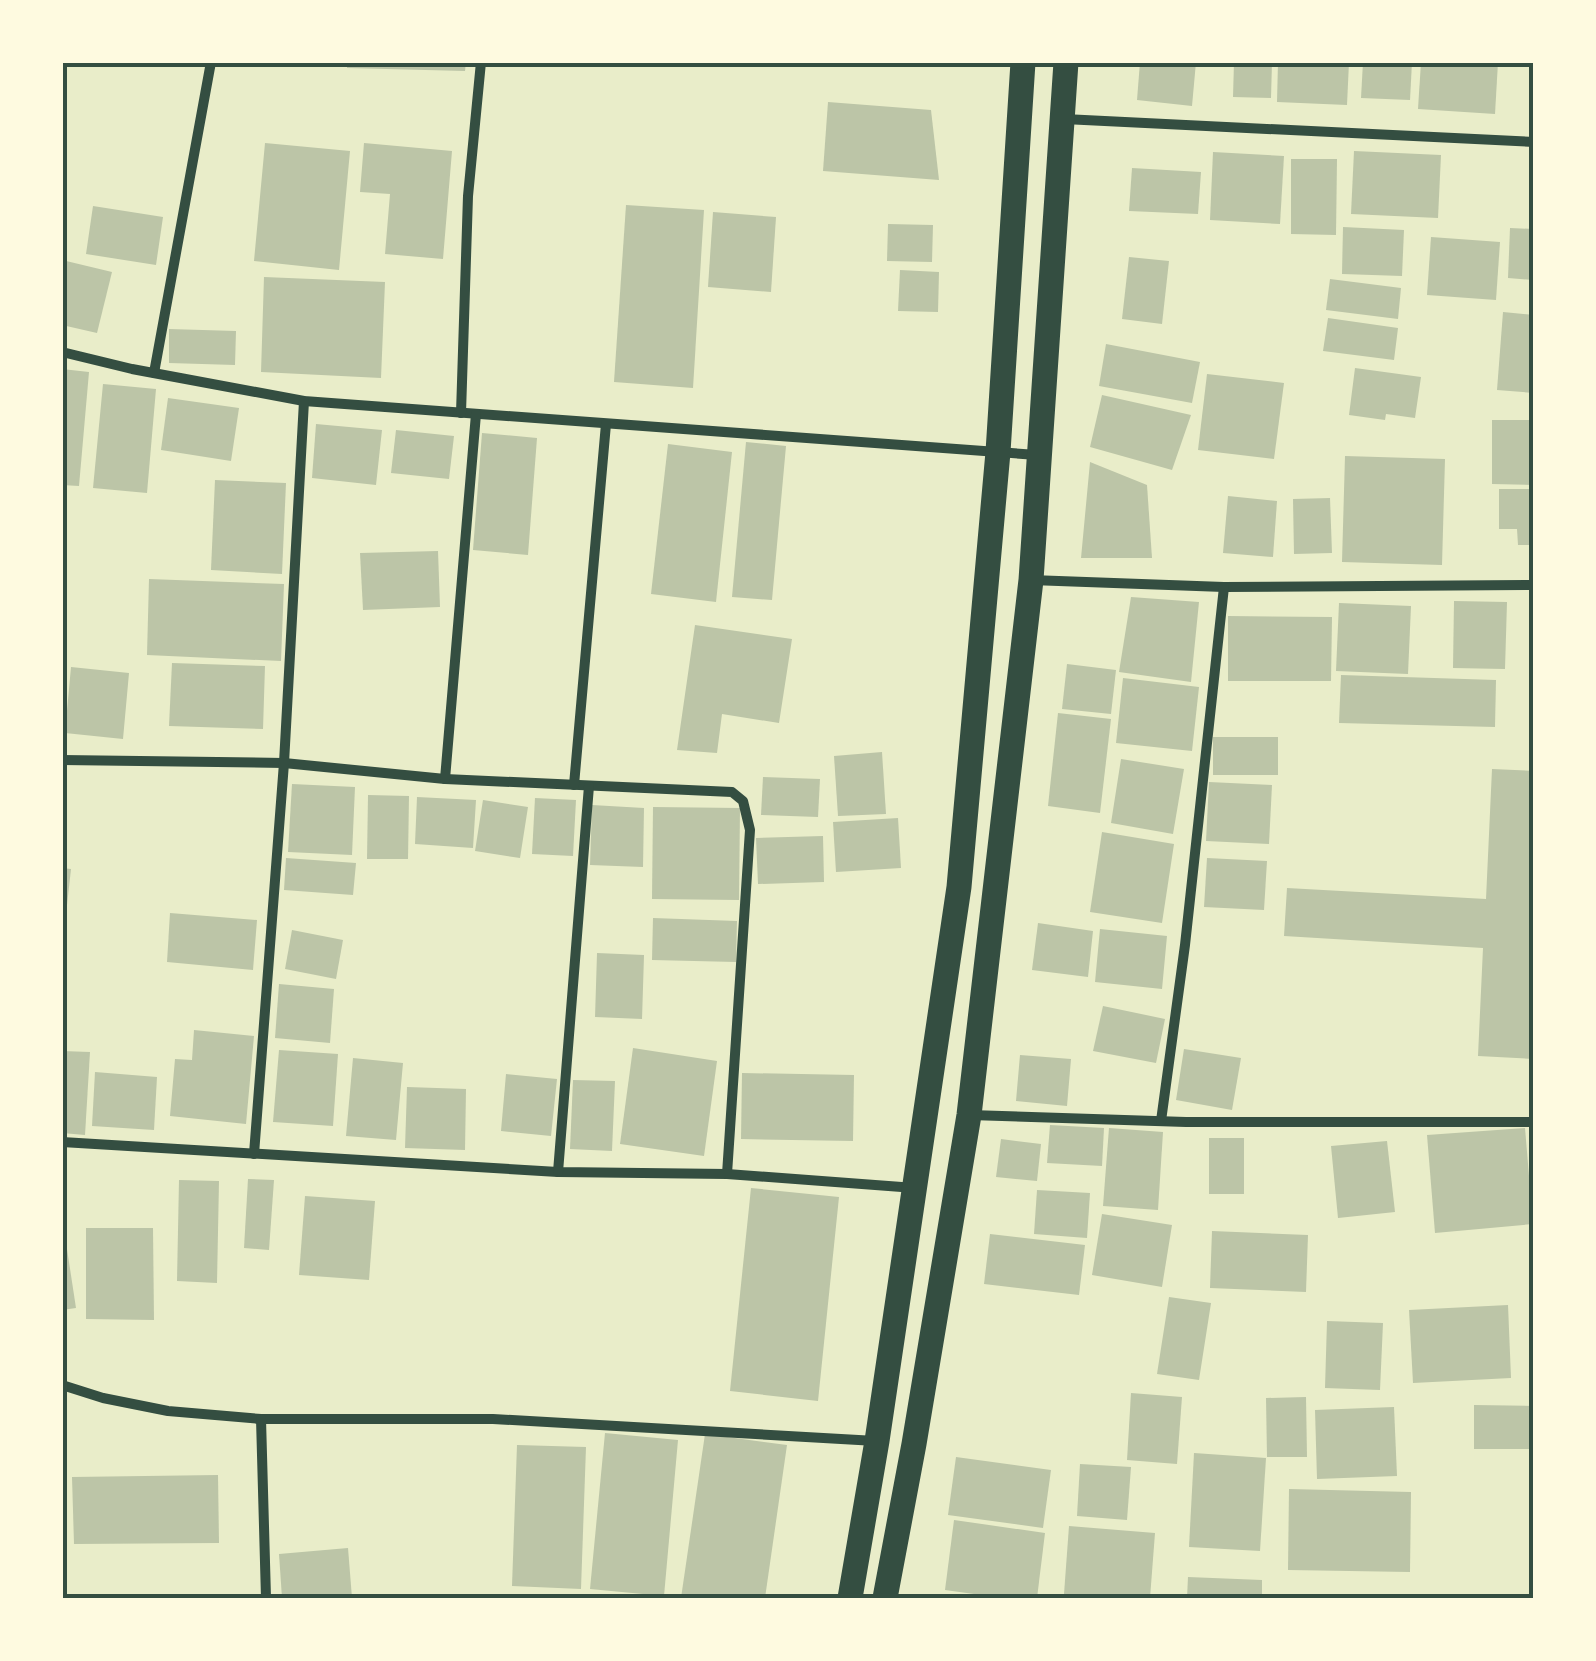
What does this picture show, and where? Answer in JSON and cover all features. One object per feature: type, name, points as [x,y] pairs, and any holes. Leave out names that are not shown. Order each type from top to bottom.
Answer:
[{"type":"main road","points":[[850,1598],[959,887],[998,452],[1022,62]]},
{"type":"main road","points":[[886,1598],[968,1114],[1031,580],[1066,62]]},
{"type":"street","points":[[154,373],[211,62]]},
{"type":"street","points":[[460,413],[468,196],[481,62]]},
{"type":"street","points":[[1063,119],[1534,142]]},
{"type":"street","points":[[62,352],[304,401],[1038,455]]},
{"type":"street","points":[[254,1154],[284,763],[304,401]]},
{"type":"street","points":[[445,779],[476,414]]},
{"type":"street","points":[[574,785],[606,424]]},
{"type":"street","points":[[1031,580],[1224,587],[1534,584]]},
{"type":"street","points":[[1162,1121],[1224,587]]},
{"type":"street","points":[[62,760],[284,763],[445,779],[732,792],[743,800],[750,830],[727,1174]]},
{"type":"street","points":[[558,1172],[589,786]]},
{"type":"street","points":[[968,1114],[1162,1121],[1534,1122]]},
{"type":"street","points":[[62,1142],[558,1172],[727,1174],[915,1188]]},
{"type":"street","points":[[62,1386],[168,1412],[262,1420],[492,1419],[877,1441]]},
{"type":"street","points":[[262,1420],[266,1598]]},
{"type":"building","points":[[347,62],[466,62],[465,71],[347,68]]},
{"type":"building","points":[[1140,62],[1196,62],[1192,106],[1137,100]]},
{"type":"building","points":[[1234,62],[1272,62],[1271,98],[1233,97]]},
{"type":"building","points":[[1278,62],[1349,62],[1347,105],[1277,102]]},
{"type":"building","points":[[1363,62],[1412,62],[1410,100],[1361,98]]},
{"type":"building","points":[[1421,62],[1498,62],[1495,114],[1418,109]]},
{"type":"building","points":[[828,102],[931,110],[939,180],[823,171]]},
{"type":"building","points":[[265,143],[350,151],[339,270],[254,261]]},
{"type":"building","points":[[364,143],[452,151],[443,259],[385,254],[390,194],[360,192]]},
{"type":"building","points":[[1354,151],[1441,155],[1438,218],[1351,214]]},
{"type":"building","points":[[1213,152],[1284,156],[1280,224],[1210,220]]},
{"type":"building","points":[[1291,159],[1337,159],[1336,235],[1291,234]]},
{"type":"building","points":[[1132,168],[1201,172],[1198,214],[1129,211]]},
{"type":"building","points":[[626,205],[704,210],[693,388],[614,382]]},
{"type":"building","points":[[93,206],[163,217],[156,265],[86,254]]},
{"type":"building","points":[[713,212],[776,217],[771,292],[708,287]]},
{"type":"building","points":[[888,224],[933,225],[932,262],[887,261]]},
{"type":"building","points":[[1343,227],[1404,230],[1402,276],[1342,274]]},
{"type":"building","points":[[1510,228],[1534,229],[1534,280],[1508,278]]},
{"type":"building","points":[[1431,237],[1500,242],[1496,300],[1427,295]]},
{"type":"building","points":[[1129,257],[1169,261],[1162,324],[1122,319]]},
{"type":"building","points":[[62,260],[112,272],[97,333],[62,325]]},
{"type":"building","points":[[900,270],[939,272],[938,312],[898,311]]},
{"type":"building","points":[[264,277],[385,282],[381,378],[261,372]]},
{"type":"building","points":[[1330,279],[1401,288],[1398,319],[1326,310]]},
{"type":"building","points":[[1503,312],[1534,315],[1534,393],[1497,390]]},
{"type":"building","points":[[1328,318],[1398,328],[1394,360],[1323,351]]},
{"type":"building","points":[[169,329],[236,331],[235,365],[169,363]]},
{"type":"building","points":[[1106,344],[1200,362],[1192,403],[1099,386]]},
{"type":"building","points":[[1355,368],[1421,377],[1415,418],[1386,414],[1385,420],[1349,415]]},
{"type":"building","points":[[62,369],[89,372],[79,486],[62,485]]},
{"type":"building","points":[[1207,374],[1284,383],[1274,459],[1198,450]]},
{"type":"building","points":[[103,384],[156,389],[147,493],[93,488]]},
{"type":"building","points":[[1102,395],[1191,415],[1172,470],[1090,447]]},
{"type":"building","points":[[168,398],[239,408],[231,461],[161,450]]},
{"type":"building","points":[[1492,420],[1534,420],[1534,485],[1492,484]]},
{"type":"building","points":[[316,424],[382,430],[376,485],[312,478]]},
{"type":"building","points":[[396,430],[454,436],[449,479],[391,473]]},
{"type":"building","points":[[482,433],[537,438],[528,555],[473,550]]},
{"type":"building","points":[[746,442],[786,446],[772,600],[732,597]]},
{"type":"building","points":[[668,444],[732,452],[716,602],[651,594]]},
{"type":"building","points":[[1345,456],[1445,459],[1442,565],[1342,562]]},
{"type":"building","points":[[1090,462],[1147,485],[1152,558],[1081,558]]},
{"type":"building","points":[[215,480],[286,483],[282,574],[211,570]]},
{"type":"building","points":[[1499,489],[1533,489],[1534,545],[1518,545],[1517,529],[1499,529]]},
{"type":"building","points":[[1228,496],[1277,501],[1273,557],[1223,553]]},
{"type":"building","points":[[1330,498],[1332,553],[1294,554],[1293,499]]},
{"type":"building","points":[[438,551],[440,607],[363,610],[360,553]]},
{"type":"building","points":[[149,579],[284,584],[281,661],[147,655]]},
{"type":"building","points":[[1131,597],[1199,602],[1191,682],[1119,672]]},
{"type":"building","points":[[1454,601],[1507,602],[1505,669],[1453,668]]},
{"type":"building","points":[[1339,603],[1411,606],[1408,674],[1336,671]]},
{"type":"building","points":[[1228,616],[1332,617],[1331,681],[1228,681]]},
{"type":"building","points":[[695,625],[792,639],[779,723],[722,714],[717,753],[677,750]]},
{"type":"building","points":[[172,663],[265,666],[263,729],[169,726]]},
{"type":"building","points":[[1067,664],[1116,670],[1111,714],[1062,709]]},
{"type":"building","points":[[71,667],[129,673],[123,739],[65,733]]},
{"type":"building","points":[[1341,675],[1496,680],[1495,727],[1339,723]]},
{"type":"building","points":[[1123,678],[1199,687],[1192,751],[1116,743]]},
{"type":"building","points":[[1058,713],[1111,719],[1100,813],[1048,806]]},
{"type":"building","points":[[1213,737],[1278,737],[1278,775],[1213,775]]},
{"type":"building","points":[[882,752],[886,814],[838,816],[834,756]]},
{"type":"building","points":[[1121,759],[1184,769],[1173,834],[1111,823]]},
{"type":"building","points":[[1492,769],[1534,771],[1534,1059],[1478,1056],[1483,948],[1284,936],[1287,888],[1486,899]]},
{"type":"building","points":[[763,777],[820,779],[818,817],[761,815]]},
{"type":"building","points":[[1209,782],[1272,785],[1269,844],[1206,841]]},
{"type":"building","points":[[292,784],[355,787],[352,855],[288,852]]},
{"type":"building","points":[[368,795],[409,796],[408,859],[367,859]]},
{"type":"building","points":[[417,797],[476,800],[473,848],[415,844]]},
{"type":"building","points":[[535,798],[576,800],[573,856],[532,854]]},
{"type":"building","points":[[483,800],[528,807],[520,858],[475,851]]},
{"type":"building","points":[[592,805],[644,808],[643,867],[590,865]]},
{"type":"building","points":[[653,807],[740,808],[739,900],[652,899]]},
{"type":"building","points":[[898,818],[901,868],[836,872],[833,822]]},
{"type":"building","points":[[1102,832],[1174,844],[1162,923],[1090,912]]},
{"type":"building","points":[[823,836],[824,882],[758,884],[756,838]]},
{"type":"building","points":[[286,858],[356,863],[353,895],[284,890]]},
{"type":"building","points":[[1207,858],[1267,861],[1264,910],[1204,907]]},
{"type":"building","points":[[62,868],[71,869],[65,923],[62,923]]},
{"type":"building","points":[[170,913],[257,920],[253,970],[167,962]]},
{"type":"building","points":[[653,918],[737,921],[736,962],[652,960]]},
{"type":"building","points":[[1038,923],[1093,931],[1088,977],[1032,970]]},
{"type":"building","points":[[1100,929],[1167,936],[1162,989],[1095,982]]},
{"type":"building","points":[[292,930],[343,940],[336,979],[285,969]]},
{"type":"building","points":[[597,953],[644,955],[642,1019],[595,1017]]},
{"type":"building","points":[[279,984],[334,989],[330,1043],[275,1038]]},
{"type":"building","points":[[1103,1006],[1165,1019],[1156,1063],[1093,1051]]},
{"type":"building","points":[[194,1030],[254,1036],[246,1124],[170,1116],[175,1059],[192,1060]]},
{"type":"building","points":[[633,1048],[717,1061],[704,1156],[620,1144]]},
{"type":"building","points":[[1184,1049],[1241,1058],[1232,1110],[1176,1100]]},
{"type":"building","points":[[279,1050],[338,1054],[333,1126],[273,1122]]},
{"type":"building","points":[[62,1051],[90,1052],[85,1135],[62,1133]]},
{"type":"building","points":[[1020,1055],[1071,1059],[1067,1106],[1016,1101]]},
{"type":"building","points":[[353,1058],[403,1063],[396,1140],[346,1136]]},
{"type":"building","points":[[95,1072],[157,1077],[154,1130],[92,1126]]},
{"type":"building","points":[[742,1073],[854,1075],[853,1141],[741,1139]]},
{"type":"building","points":[[506,1074],[557,1079],[551,1136],[501,1131]]},
{"type":"building","points":[[573,1080],[615,1081],[612,1151],[570,1149]]},
{"type":"building","points":[[407,1087],[466,1089],[465,1150],[405,1148]]},
{"type":"building","points":[[1050,1125],[1104,1128],[1102,1166],[1047,1163]]},
{"type":"building","points":[[1109,1128],[1163,1132],[1158,1210],[1103,1206]]},
{"type":"building","points":[[1525,1128],[1533,1224],[1435,1233],[1427,1135]]},
{"type":"building","points":[[1209,1138],[1244,1138],[1244,1194],[1209,1194]]},
{"type":"building","points":[[1001,1139],[1041,1144],[1037,1181],[996,1177]]},
{"type":"building","points":[[1387,1141],[1395,1212],[1338,1218],[1331,1146]]},
{"type":"building","points":[[248,1179],[274,1180],[269,1250],[244,1248]]},
{"type":"building","points":[[179,1180],[219,1181],[217,1283],[177,1281]]},
{"type":"building","points":[[751,1188],[839,1197],[818,1401],[730,1391]]},
{"type":"building","points":[[1037,1190],[1090,1193],[1087,1238],[1034,1234]]},
{"type":"building","points":[[305,1196],[375,1201],[369,1280],[299,1275]]},
{"type":"building","points":[[1102,1214],[1172,1225],[1162,1287],[1092,1275]]},
{"type":"building","points":[[86,1228],[153,1228],[154,1320],[86,1319]]},
{"type":"building","points":[[1212,1231],[1308,1235],[1306,1292],[1210,1288]]},
{"type":"building","points":[[990,1234],[1085,1245],[1079,1295],[984,1284]]},
{"type":"building","points":[[62,1236],[76,1308],[62,1310]]},
{"type":"building","points":[[1169,1297],[1211,1303],[1199,1380],[1157,1374]]},
{"type":"building","points":[[1508,1305],[1511,1378],[1413,1383],[1409,1310]]},
{"type":"building","points":[[1327,1321],[1383,1323],[1380,1390],[1325,1388]]},
{"type":"building","points":[[1131,1393],[1182,1397],[1177,1464],[1127,1460]]},
{"type":"building","points":[[1306,1397],[1307,1457],[1267,1457],[1266,1398]]},
{"type":"building","points":[[1474,1405],[1534,1406],[1534,1449],[1474,1449]]},
{"type":"building","points":[[1394,1407],[1397,1476],[1317,1479],[1315,1410]]},
{"type":"building","points":[[605,1433],[678,1440],[664,1596],[590,1589]]},
{"type":"building","points":[[705,1434],[787,1445],[765,1598],[681,1598]]},
{"type":"building","points":[[517,1445],[586,1447],[581,1589],[512,1586]]},
{"type":"building","points":[[1194,1453],[1266,1458],[1260,1551],[1189,1547]]},
{"type":"building","points":[[956,1457],[1051,1470],[1043,1528],[948,1515]]},
{"type":"building","points":[[1080,1464],[1131,1467],[1127,1520],[1077,1516]]},
{"type":"building","points":[[218,1475],[219,1543],[74,1544],[72,1477]]},
{"type":"building","points":[[1289,1489],[1411,1492],[1410,1572],[1288,1570]]},
{"type":"building","points":[[954,1520],[1045,1533],[1037,1598],[945,1590]]},
{"type":"building","points":[[1069,1526],[1155,1533],[1150,1598],[1064,1594]]},
{"type":"building","points":[[348,1548],[352,1598],[282,1598],[279,1554]]},
{"type":"building","points":[[1188,1577],[1262,1580],[1262,1598],[1187,1598]]}]
